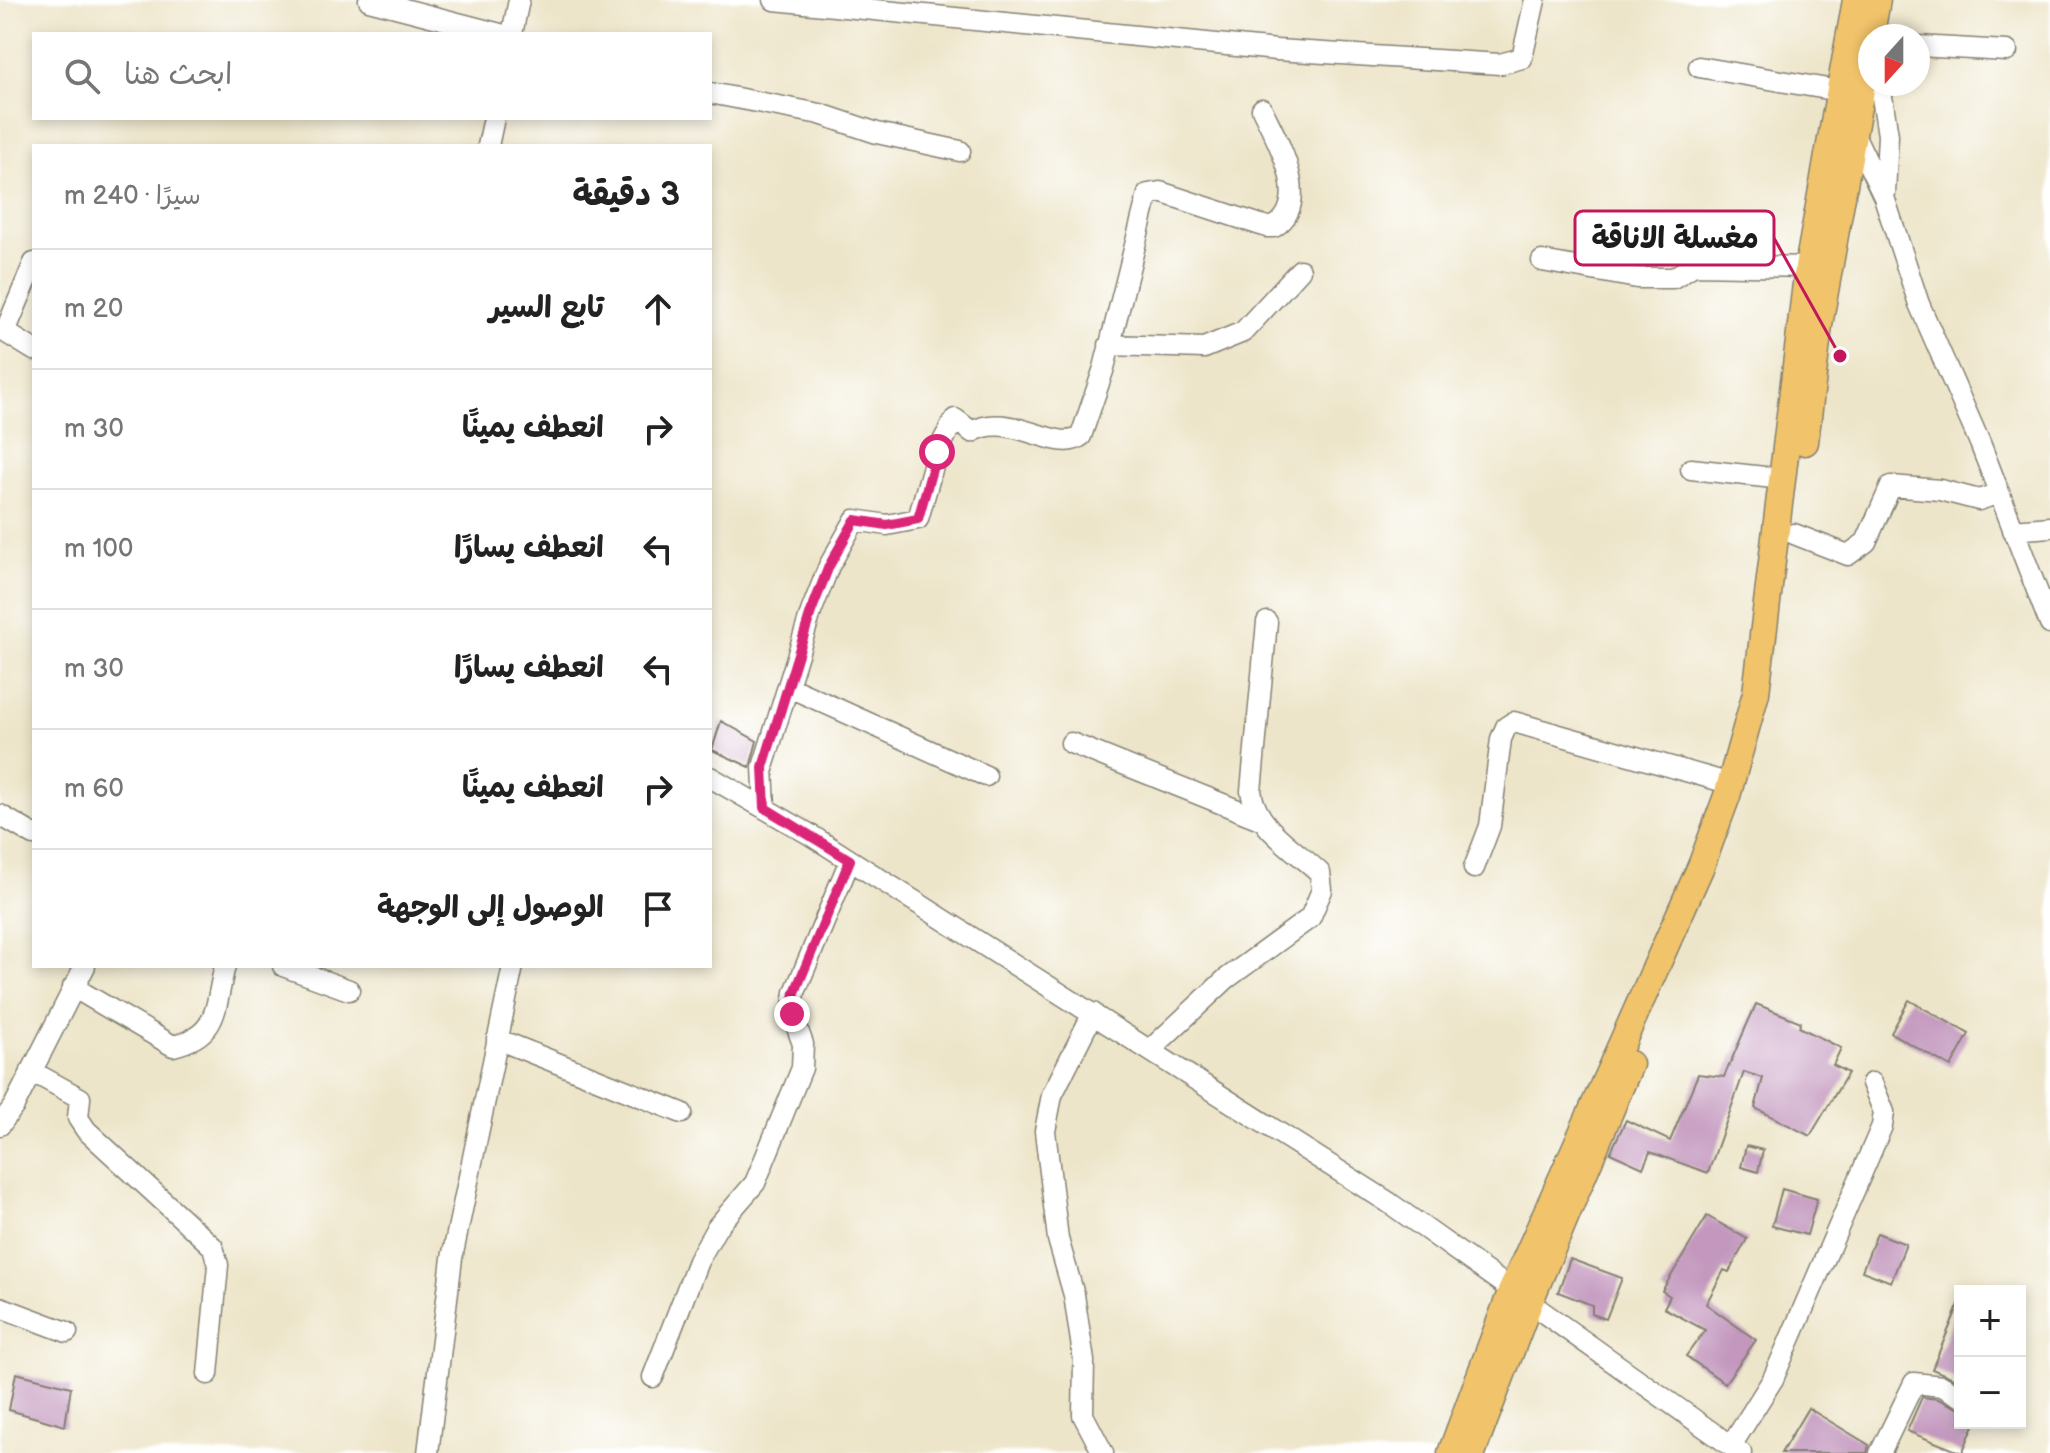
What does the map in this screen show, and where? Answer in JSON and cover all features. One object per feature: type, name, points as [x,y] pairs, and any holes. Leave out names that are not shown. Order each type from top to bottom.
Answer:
[{"type":"main road","points":[[1707,869],[1756,693],[1808,267],[1842,111],[1871,13]]},
{"type":"main road","points":[[1451,1453],[1707,869],[1741,804],[1772,695],[1794,534],[1842,111],[1871,13]]},
{"type":"main road","points":[[1472,1453],[1520,1298]]},
{"type":"street","points":[[369,0],[492,32]]},
{"type":"street","points":[[512,32],[519,0]]},
{"type":"street","points":[[774,0],[1277,50],[1500,64],[1522,58],[1535,0]]},
{"type":"street","points":[[1930,47],[2007,51]]},
{"type":"street","points":[[1699,67],[1842,111],[1884,197],[1919,304],[1999,493],[2050,624]]},
{"type":"street","points":[[712,93],[820,114],[877,133],[960,151]]},
{"type":"street","points":[[1882,96],[1888,135],[1884,197]]},
{"type":"street","points":[[765,808],[763,767],[824,578],[855,520],[887,525],[918,519],[937,452],[955,419],[972,432],[997,424],[1013,425],[1067,442],[1078,439],[1086,426],[1109,345],[1143,204],[1151,191],[1267,227],[1274,227],[1286,216],[1291,192],[1288,165],[1262,109]]},
{"type":"street","points":[[488,144],[494,120]]},
{"type":"street","points":[[1542,261],[1637,278],[1673,278],[1694,265],[1808,267]]},
{"type":"street","points":[[32,267],[3,331],[32,349]]},
{"type":"street","points":[[1109,345],[1204,348],[1243,332],[1300,270]]},
{"type":"street","points":[[1691,469],[1783,479]]},
{"type":"street","points":[[1794,534],[1848,555],[1866,542],[1891,486],[1940,490],[1979,500],[1999,493]]},
{"type":"street","points":[[2013,530],[2050,527]]},
{"type":"street","points":[[1150,1050],[1206,996],[1301,925],[1318,905],[1322,890],[1320,873],[1260,819],[1253,808],[1251,791],[1267,622]]},
{"type":"street","points":[[789,687],[986,776]]},
{"type":"street","points":[[1474,868],[1490,826],[1501,739],[1506,727],[1514,722],[1731,784]]},
{"type":"street","points":[[1071,743],[1260,819]]},
{"type":"street","points":[[712,778],[850,860],[1388,1202],[1736,1450],[1773,1379],[1882,1126],[1884,1112],[1872,1083]]},
{"type":"street","points":[[0,815],[32,834]]},
{"type":"street","points":[[653,1377],[702,1253],[717,1227],[755,1183],[802,1068],[803,1044],[792,1014],[795,992],[850,860]]},
{"type":"street","points":[[0,1125],[84,968]]},
{"type":"street","points":[[73,987],[173,1046],[196,1041],[207,1032],[224,968]]},
{"type":"street","points":[[288,968],[349,990]]},
{"type":"street","points":[[428,1453],[452,1258],[513,968]]},
{"type":"street","points":[[1093,1013],[1052,1095],[1045,1131],[1058,1239],[1074,1295],[1084,1361],[1083,1415],[1103,1453]]},
{"type":"street","points":[[497,1039],[682,1113]]},
{"type":"street","points":[[31,1071],[74,1092],[80,1098],[78,1118],[86,1130],[213,1247],[218,1265],[208,1374]]},
{"type":"street","points":[[0,1307],[67,1332]]},
{"type":"street","points":[[1880,1453],[1914,1383],[1942,1386],[1954,1393]]},
{"type":"building","points":[[721,721],[757,741],[750,767],[712,750]]},
{"type":"building","points":[[1909,1000],[1969,1034],[1951,1067],[1891,1033]]},
{"type":"building","points":[[1756,1004],[1801,1022],[1799,1027],[1841,1048],[1833,1065],[1848,1073],[1810,1136],[1755,1108],[1763,1078],[1744,1072],[1708,1173],[1650,1152],[1643,1168],[1610,1153],[1626,1120],[1670,1141],[1698,1074],[1724,1077]]},
{"type":"building","points":[[1746,1146],[1763,1150],[1758,1172],[1741,1167]]},
{"type":"building","points":[[1782,1189],[1817,1199],[1807,1235],[1772,1226]]},
{"type":"building","points":[[1707,1216],[1747,1239],[1729,1272],[1724,1270],[1706,1304],[1756,1340],[1725,1383],[1686,1356],[1705,1330],[1664,1308],[1670,1296],[1662,1291]]},
{"type":"building","points":[[1877,1233],[1906,1244],[1891,1282],[1862,1271]]},
{"type":"building","points":[[1570,1259],[1622,1278],[1606,1319],[1592,1314],[1592,1305],[1558,1292]]},
{"type":"building","points":[[1954,1316],[1954,1378],[1932,1369]]},
{"type":"building","points":[[16,1373],[71,1387],[65,1426],[9,1410]]},
{"type":"building","points":[[1922,1397],[1938,1399],[1954,1406],[1954,1429],[1972,1429],[1962,1453],[1907,1431]]},
{"type":"building","points":[[1808,1408],[1869,1445],[1867,1453],[1781,1453]]},
{"type":"place","name":"مغسلة الاناقة","points":[[1840,356]]},
{"type":"route","points":[[792,1014],[795,992],[850,860],[765,808],[763,767],[811,612],[829,566],[846,534],[855,520],[887,525],[918,519],[937,452]]}]
